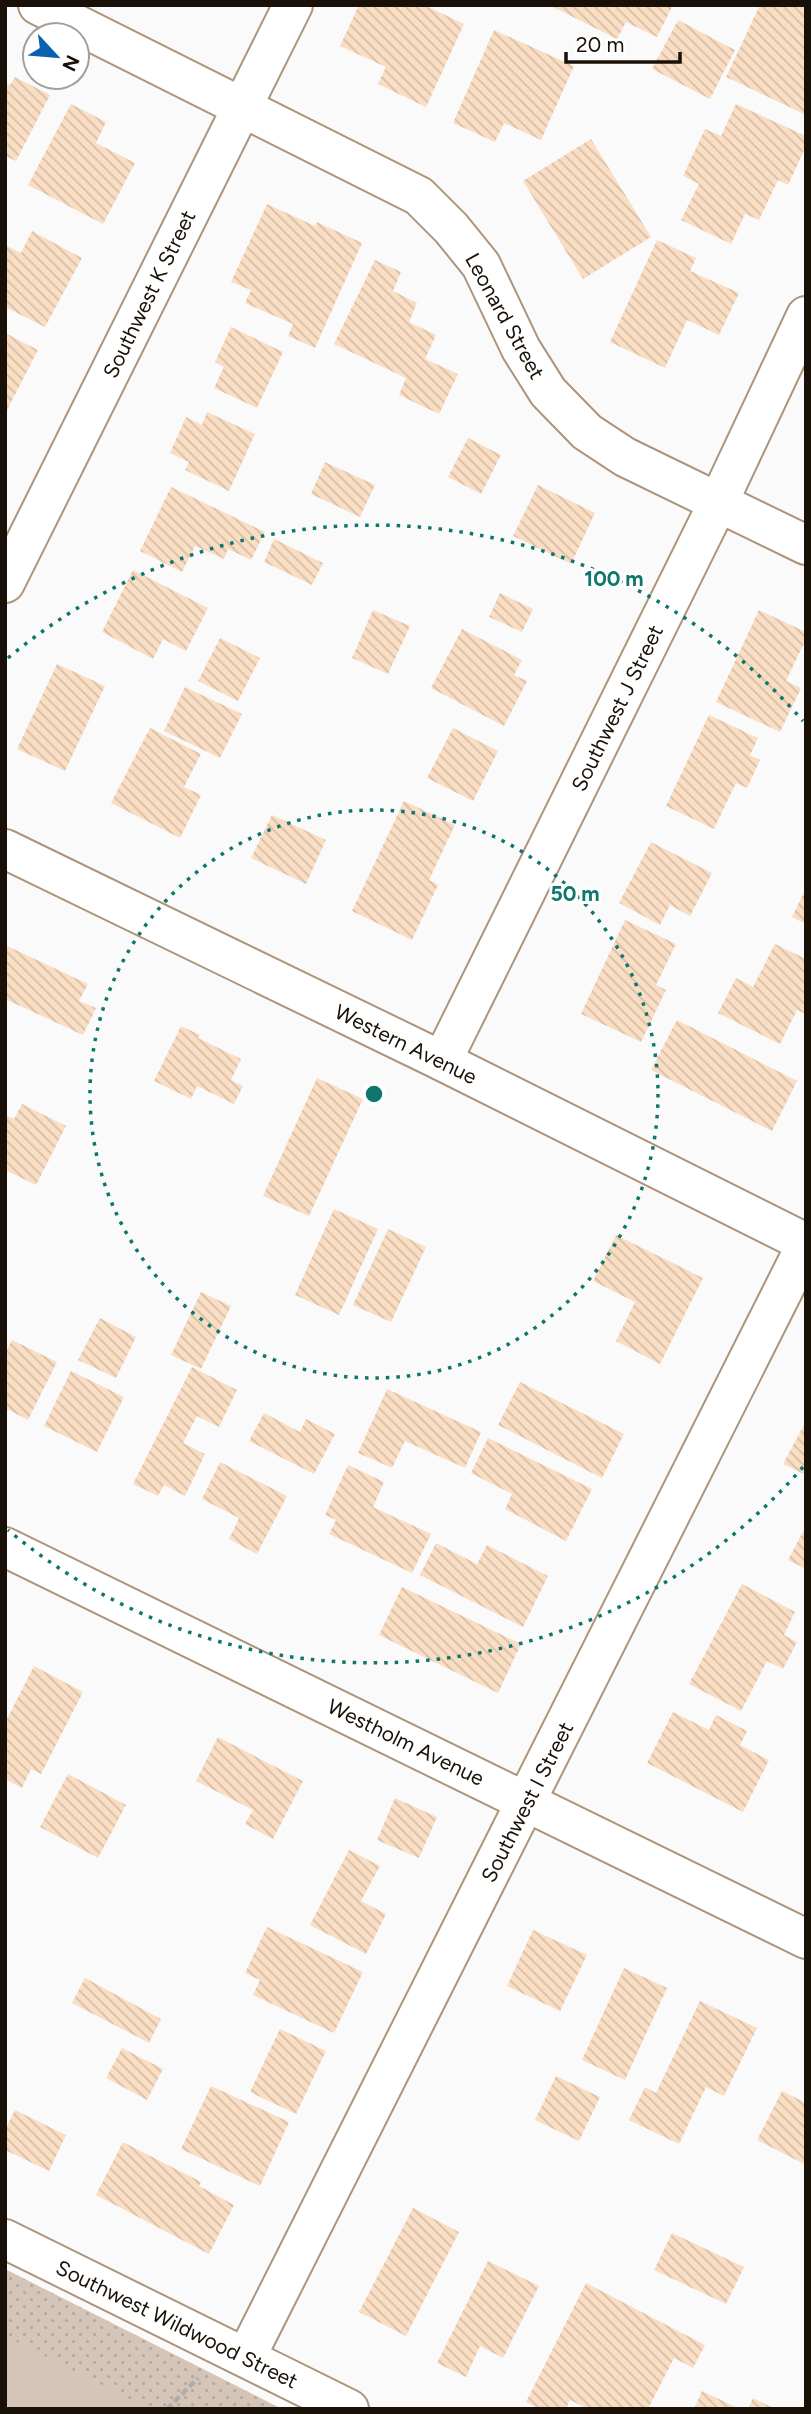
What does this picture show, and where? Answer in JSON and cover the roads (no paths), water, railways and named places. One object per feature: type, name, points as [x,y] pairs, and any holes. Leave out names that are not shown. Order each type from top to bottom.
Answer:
[{"type":"street","name":"Leonard Street","points":[[38,5],[419,196],[451,228],[481,265],[521,349],[548,392],[587,432],[625,457],[806,545]]},
{"type":"street","name":"Southwest K Street","points":[[5,583],[293,5]]},
{"type":"street","name":"Southwest J Street","points":[[442,1061],[719,503],[806,316]]},
{"type":"street","name":"Western Avenue","points":[[5,849],[442,1061],[806,1244]]},
{"type":"street","name":"Southwest I Street","points":[[246,2357],[806,1244]]},
{"type":"street","name":"Westholm Avenue","points":[[5,1547],[806,1939]]},
{"type":"street","name":"Southwest Wildwood Street","points":[[5,2239],[349,2409]]}]
